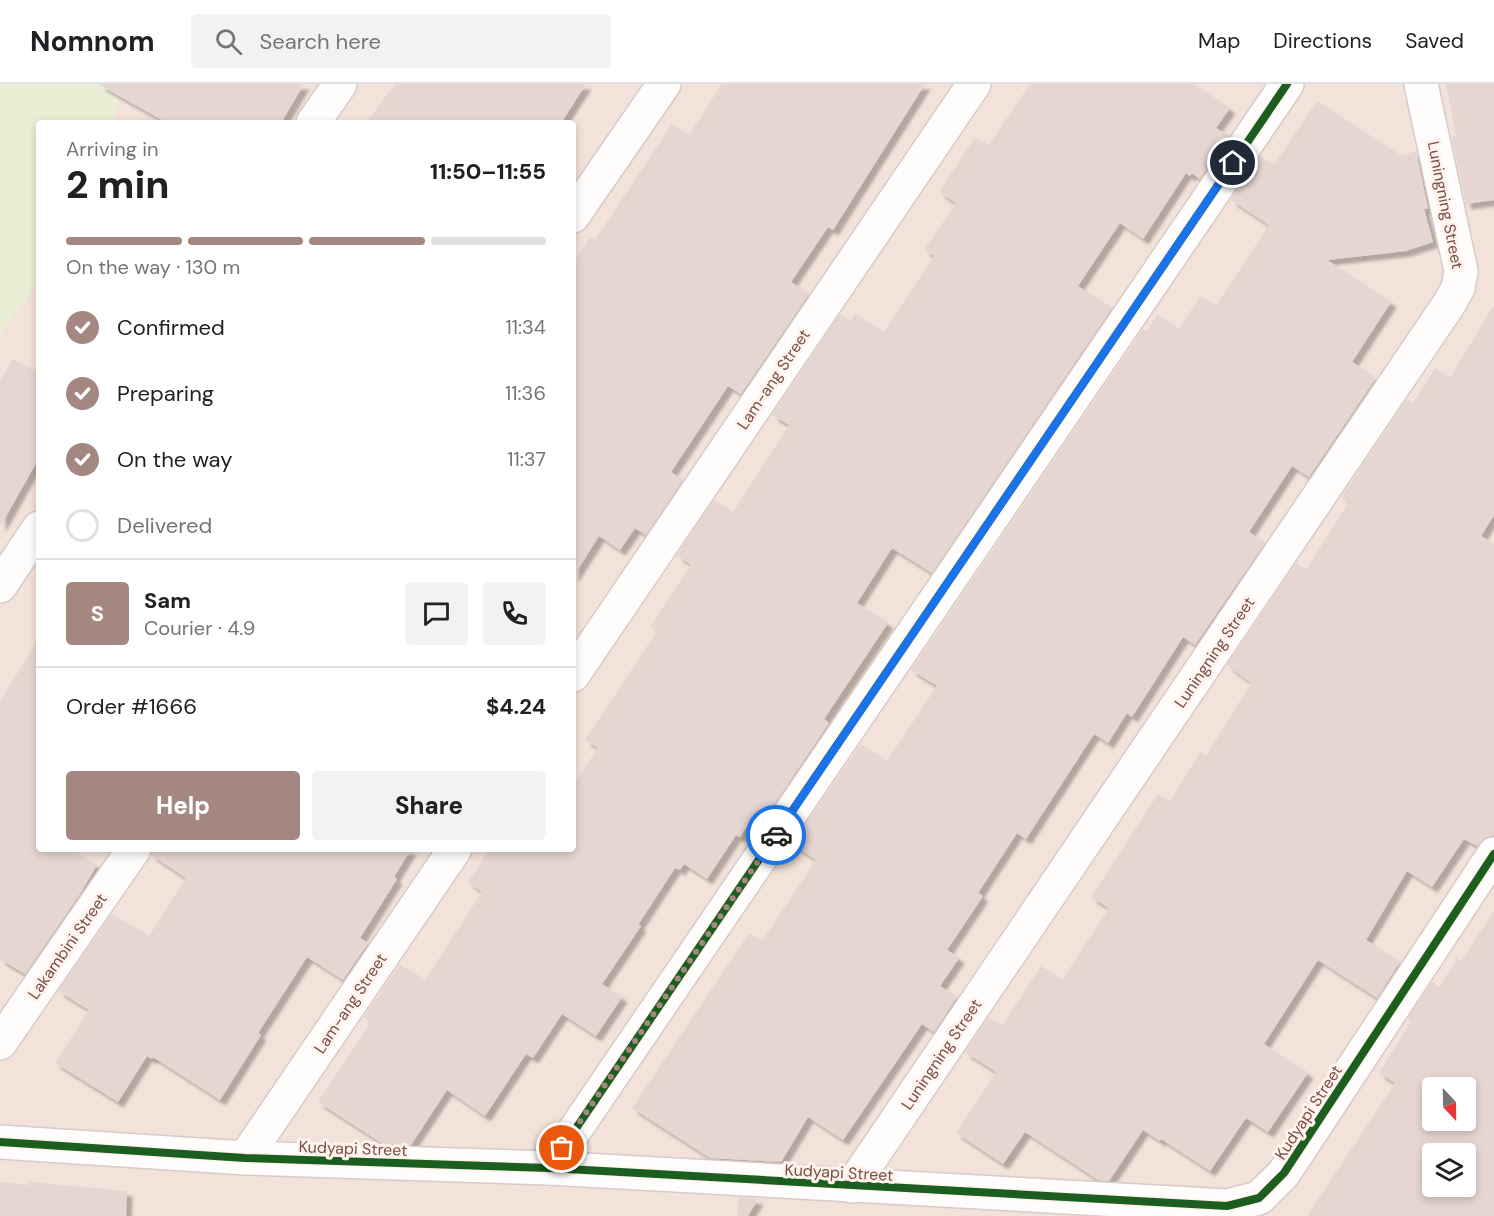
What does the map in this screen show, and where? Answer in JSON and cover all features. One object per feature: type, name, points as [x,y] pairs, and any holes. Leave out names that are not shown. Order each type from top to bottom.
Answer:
[{"type":"street","points":[[315,120],[340,84]]},
{"type":"street","points":[[576,212],[664,84]]},
{"type":"street","name":"Lam-ang Street","points":[[576,671],[974,84]]},
{"type":"street","points":[[549,1168],[1287,84]]},
{"type":"street","name":"Luningning Street","points":[[852,1186],[1458,288],[1461,271],[1421,84]]},
{"type":"street","points":[[0,586],[36,532]]},
{"type":"street","name":"Lakambini Street","points":[[0,1043],[132,852]]},
{"type":"street","name":"Lam-ang Street","points":[[245,1158],[453,852]]},
{"type":"street","name":"Kudyapi Street","points":[[0,1142],[245,1158],[549,1168],[1227,1206],[1259,1198],[1284,1173],[1494,854]]},
{"type":"shaded area","points":[[122,84],[1494,84],[1494,1216],[0,1216],[0,336],[36,284],[36,852],[576,852],[576,120],[115,120]]},
{"type":"green space","points":[[0,84],[122,84],[115,120],[36,120],[36,284],[0,336]]},
{"type":"building","points":[[98,84],[304,84],[283,120],[162,120]]},
{"type":"building","points":[[395,84],[586,84],[563,120],[368,120]]},
{"type":"building","points":[[722,84],[925,84],[833,230],[828,227],[791,282],[809,294],[741,394],[728,386],[671,472],[683,480],[646,535],[635,528],[620,550],[599,536],[576,572],[576,258],[590,237],[595,240],[672,124],[689,135]]},
{"type":"building","points":[[1030,84],[1193,84],[1230,108],[1216,128],[1229,136],[1200,179],[1192,173],[1190,176],[1186,173],[1143,239],[1120,223],[1078,286],[1112,308],[932,573],[892,548],[857,603],[888,623],[824,719],[829,723],[761,824],[752,818],[740,837],[736,835],[707,879],[684,864],[680,870],[675,868],[638,925],[641,926],[602,984],[622,997],[596,1036],[562,1014],[533,1058],[526,1054],[485,1116],[447,1090],[411,1145],[383,1144],[318,1102],[371,1022],[364,1017],[400,964],[425,980],[482,892],[468,882],[488,852],[576,852],[576,781],[598,748],[585,740],[657,631],[650,627],[691,565],[677,555],[714,500],[733,512],[789,425],[772,415],[840,314],[850,321],[855,314],[884,332],[934,256],[924,250],[956,203],[939,192],[975,137],[988,146]]},
{"type":"building","points":[[1446,84],[1494,84],[1494,200],[1466,204],[1452,138],[1456,136]]},
{"type":"building","points":[[1317,101],[1401,156],[1416,151],[1428,209],[1424,209],[1433,242],[1406,251],[1327,260],[1391,302],[1352,362],[1376,378],[1309,477],[1292,466],[1249,532],[1265,543],[1195,645],[1183,637],[1132,717],[1127,713],[1108,743],[1094,734],[1026,839],[1017,833],[978,893],[983,896],[947,950],[959,958],[940,986],[957,997],[934,1032],[922,1024],[843,1140],[808,1117],[781,1162],[710,1158],[632,1108],[749,933],[762,941],[816,860],[792,844],[861,744],[887,761],[937,686],[911,670],[1143,329],[1147,331],[1157,315],[1179,329],[1200,296],[1216,306],[1269,225],[1231,200],[1260,156],[1274,165]]},
{"type":"building","points":[[1494,305],[1494,515],[1481,536],[1494,544],[1494,835],[1485,838],[1477,846],[1464,839],[1432,887],[1407,871],[1366,940],[1400,962],[1377,998],[1318,960],[1264,1044],[1308,1073],[1268,1132],[1246,1118],[1210,1171],[1143,1130],[1109,1181],[1098,1180],[1025,1132],[1003,1164],[956,1133],[996,1072],[965,1052],[989,1017],[1002,1026],[1041,966],[1062,980],[1109,908],[1091,897],[1158,794],[1170,801],[1200,752],[1206,756],[1251,683],[1227,665],[1296,563],[1306,570],[1348,503],[1341,498],[1407,399],[1413,403],[1435,368],[1450,378]]},
{"type":"building","points":[[13,359],[36,372],[36,463],[0,527],[0,380]]},
{"type":"building","points":[[36,644],[36,852],[76,852],[97,865],[25,974],[0,959],[0,701]]},
{"type":"building","points":[[152,852],[409,852],[394,877],[397,879],[360,938],[368,943],[343,980],[307,957],[258,1033],[261,1035],[220,1100],[153,1057],[152,1059],[147,1056],[118,1102],[55,1063],[89,1010],[58,991],[112,914],[149,936],[186,878],[151,855]]},
{"type":"building","points":[[1494,911],[1494,1216],[1307,1216],[1395,1083],[1379,1073],[1411,1021],[1408,1018],[1432,982],[1439,987],[1457,959],[1461,961]]},
{"type":"building","points":[[0,1182],[29,1185],[30,1182],[127,1191],[126,1216],[0,1216]]},
{"type":"building","points":[[739,1197],[758,1199],[748,1216],[737,1216]]},
{"type":"cycle path","points":[[549,1168],[1287,84]]},
{"type":"cycle path","points":[[0,1142],[245,1158],[549,1168],[1227,1206],[1259,1198],[1284,1173],[1494,854]]},
{"type":"way so far","points":[[562,1148],[776,835]]},
{"type":"route","points":[[776,835],[1233,163]]}]
